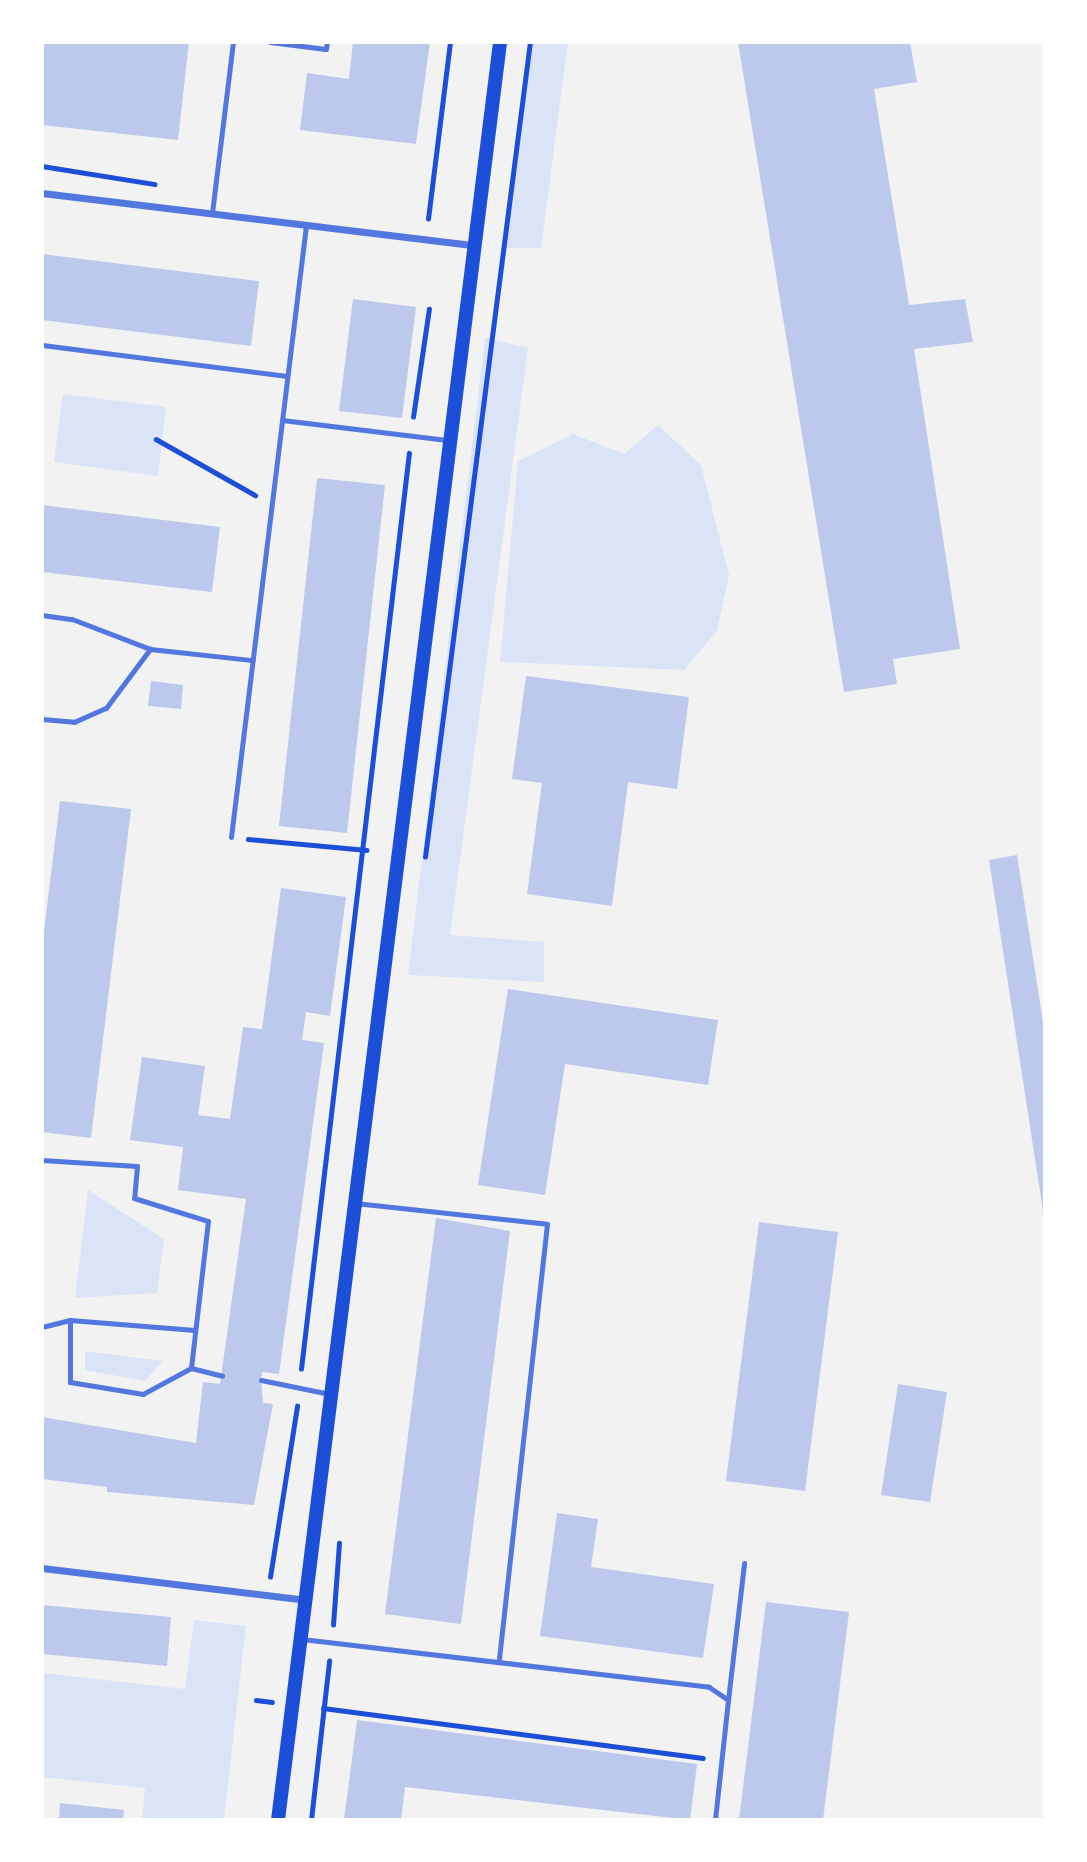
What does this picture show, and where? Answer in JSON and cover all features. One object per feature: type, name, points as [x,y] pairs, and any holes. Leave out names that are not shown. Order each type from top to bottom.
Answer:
[{"type":"main road","points":[[278,1820],[500,42]]},
{"type":"street","points":[[42,193],[475,245]]},
{"type":"street","points":[[42,1568],[305,1600]]},
{"type":"lane","points":[[212,213],[233,42]]},
{"type":"lane","points":[[270,42],[326,49],[327,42]]},
{"type":"lane","points":[[231,837],[306,225]]},
{"type":"lane","points":[[42,345],[287,376]]},
{"type":"lane","points":[[282,420],[450,441]]},
{"type":"lane","points":[[42,615],[72,619],[150,649],[252,660]]},
{"type":"lane","points":[[42,719],[74,722],[106,708],[150,649]]},
{"type":"lane","points":[[42,1160],[137,1166],[134,1198],[208,1221],[191,1368]]},
{"type":"lane","points":[[355,1203],[547,1224],[499,1662]]},
{"type":"lane","points":[[42,1327],[70,1320],[195,1330]]},
{"type":"lane","points":[[70,1320],[70,1382],[143,1394],[191,1368],[222,1376]]},
{"type":"lane","points":[[261,1380],[331,1394]]},
{"type":"lane","points":[[715,1820],[744,1563]]},
{"type":"lane","points":[[300,1639],[709,1687],[728,1700]]},
{"type":"path","points":[[428,219],[450,42]]},
{"type":"path","points":[[424,863],[530,42]]},
{"type":"path","points":[[326,1165],[366,850],[410,436],[429,309]]},
{"type":"path","points":[[156,439],[271,505]]},
{"type":"path","points":[[231,837],[366,850]]},
{"type":"path","points":[[311,1820],[332,1643],[340,1534]]},
{"type":"path","points":[[323,1708],[722,1761]]},
{"type":"shaded area","points":[[530,42],[568,42],[541,248],[502,248]]},
{"type":"shaded area","points":[[485,338],[528,348],[450,935],[544,942],[544,982],[408,975]]},
{"type":"shaded area","points":[[63,394],[166,407],[158,476],[54,462]]},
{"type":"shaded area","points":[[658,425],[701,465],[729,575],[717,631],[684,670],[500,662],[518,461],[573,434],[624,454]]},
{"type":"shaded area","points":[[88,1190],[164,1239],[157,1293],[75,1298]]},
{"type":"shaded area","points":[[85,1351],[163,1361],[145,1381],[85,1370]]},
{"type":"shaded area","points":[[194,1620],[246,1626],[224,1820],[142,1820],[145,1788],[42,1777],[42,1673],[185,1689]]},
{"type":"building","points":[[42,42],[189,42],[178,140],[42,125]]},
{"type":"building","points":[[353,42],[430,42],[416,144],[300,130],[307,73],[349,79]]},
{"type":"building","points":[[738,42],[910,42],[917,82],[874,89],[909,305],[965,299],[973,342],[914,349],[960,649],[893,659],[897,684],[844,692]]},
{"type":"building","points":[[42,254],[259,281],[251,346],[42,320]]},
{"type":"building","points":[[353,299],[416,307],[402,418],[339,411]]},
{"type":"building","points":[[317,478],[385,485],[347,833],[279,826]]},
{"type":"building","points":[[42,505],[220,527],[212,592],[42,572]]},
{"type":"building","points":[[526,676],[689,697],[677,789],[628,782],[612,906],[527,894],[542,783],[512,779]]},
{"type":"building","points":[[151,681],[183,685],[181,709],[148,706]]},
{"type":"building","points":[[60,801],[131,809],[91,1138],[42,1132],[42,947]]},
{"type":"building","points":[[1017,855],[1045,1035],[1043,1211],[989,860]]},
{"type":"building","points":[[281,888],[346,897],[330,1016],[306,1012],[302,1040],[324,1043],[279,1374],[262,1372],[263,1403],[273,1404],[254,1505],[107,1492],[107,1487],[42,1479],[42,1417],[196,1443],[203,1382],[220,1384],[246,1199],[178,1190],[183,1147],[130,1140],[142,1057],[205,1066],[198,1115],[230,1119],[243,1027],[262,1029]]},
{"type":"building","points":[[508,989],[718,1020],[708,1085],[565,1064],[545,1195],[478,1185]]},
{"type":"building","points":[[436,1218],[510,1231],[461,1624],[385,1614]]},
{"type":"building","points":[[759,1222],[838,1232],[805,1491],[726,1481]]},
{"type":"building","points":[[898,1384],[947,1392],[930,1502],[881,1495]]},
{"type":"building","points":[[557,1513],[598,1519],[591,1567],[714,1584],[703,1658],[540,1636]]},
{"type":"building","points":[[766,1602],[849,1612],[823,1820],[739,1820]]},
{"type":"building","points":[[42,1605],[171,1617],[167,1666],[42,1654]]},
{"type":"building","points":[[357,1720],[697,1764],[690,1820],[405,1787],[401,1820],[344,1820]]},
{"type":"building","points":[[60,1803],[124,1810],[123,1820],[59,1820]]}]
